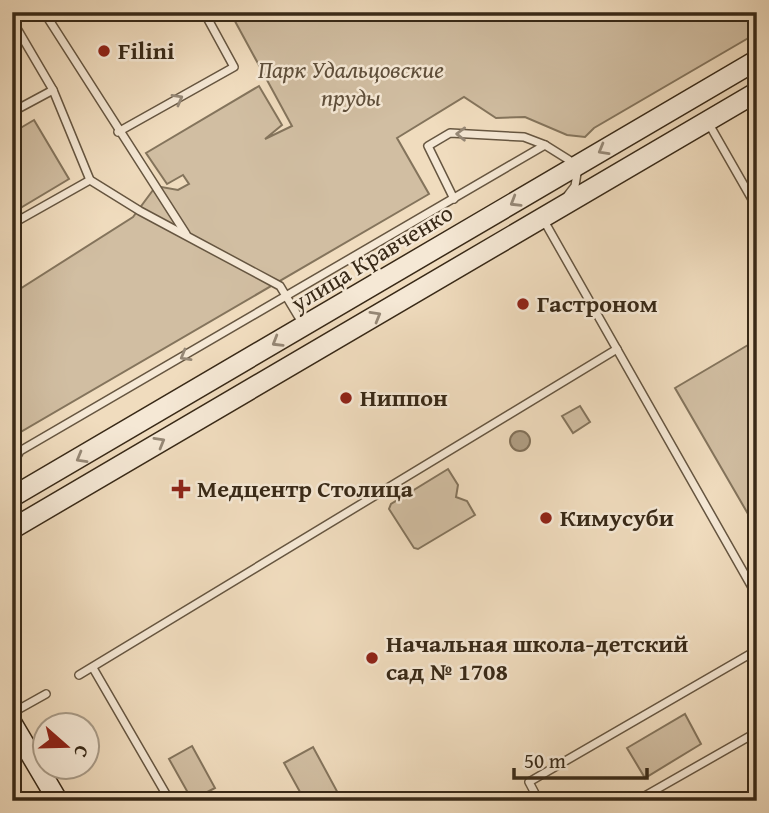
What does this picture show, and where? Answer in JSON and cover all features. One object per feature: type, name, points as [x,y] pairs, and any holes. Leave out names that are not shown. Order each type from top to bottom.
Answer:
[{"type":"street","name":"улица Кравченко","points":[[12,497],[757,60]]},
{"type":"street","points":[[642,158],[639,147],[645,135],[708,88]]},
{"type":"street","name":"улица Кравченко","points":[[12,528],[757,92]]},
{"type":"street","points":[[12,723],[58,801]]},
{"type":"lane","points":[[44,12],[186,235]]},
{"type":"lane","points":[[118,132],[234,67],[204,12]]},
{"type":"lane","points":[[12,20],[53,90],[90,180],[280,286],[304,326]]},
{"type":"lane","points":[[12,112],[53,90]]},
{"type":"lane","points":[[707,120],[757,208]]},
{"type":"lane","points":[[454,199],[428,146],[450,133],[524,136],[559,152],[574,167],[577,179],[568,195],[517,233]]},
{"type":"lane","points":[[12,465],[20,451],[287,298],[545,145]]},
{"type":"lane","points":[[12,224],[90,180]]},
{"type":"lane","points":[[542,218],[757,596]]},
{"type":"lane","points":[[79,675],[617,349]]},
{"type":"lane","points":[[540,801],[529,782],[757,650]]},
{"type":"lane","points":[[93,667],[170,801]]},
{"type":"lane","points":[[12,713],[46,694]]},
{"type":"lane","points":[[636,801],[757,732]]},
{"type":"green space","name":"Парк Удальцовские пруды","points":[[230,12],[757,12],[757,33],[594,128],[585,137],[567,135],[525,117],[496,118],[464,97],[397,138],[429,194],[12,437],[12,294],[133,217],[156,186],[178,190],[189,184],[183,175],[167,184],[146,153],[259,86],[282,125],[265,139],[292,126]]},
{"type":"green space","points":[[34,120],[69,179],[12,213],[12,133]]},
{"type":"green space","points":[[748,345],[757,360],[755,526],[675,388]]},
{"type":"green space","points":[[580,406],[590,422],[573,433],[562,416]]},
{"type":"green space","points":[[448,469],[458,485],[456,497],[467,501],[475,515],[418,549],[414,548],[389,509],[391,504]]},
{"type":"green space","points":[[685,714],[701,744],[645,778],[627,748]]},
{"type":"green space","points":[[192,746],[215,788],[192,800],[169,759]]},
{"type":"green space","points":[[313,747],[339,795],[328,801],[305,801],[284,763]]},
{"type":"shaded area","points":[[520,431],[527,434],[530,441],[527,448],[520,451],[513,448],[510,441],[513,434]]},
{"type":"place","name":"Filini","points":[[104,51]]},
{"type":"place","name":"Гастроном","points":[[523,304]]},
{"type":"place","name":"Ниппон","points":[[346,398]]},
{"type":"place","name":"Медцентр Столица","points":[[181,489]]},
{"type":"place","name":"Кимусуби","points":[[546,518]]},
{"type":"place","name":"Начальная школа-детский сад № 1708","points":[[372,658]]}]
